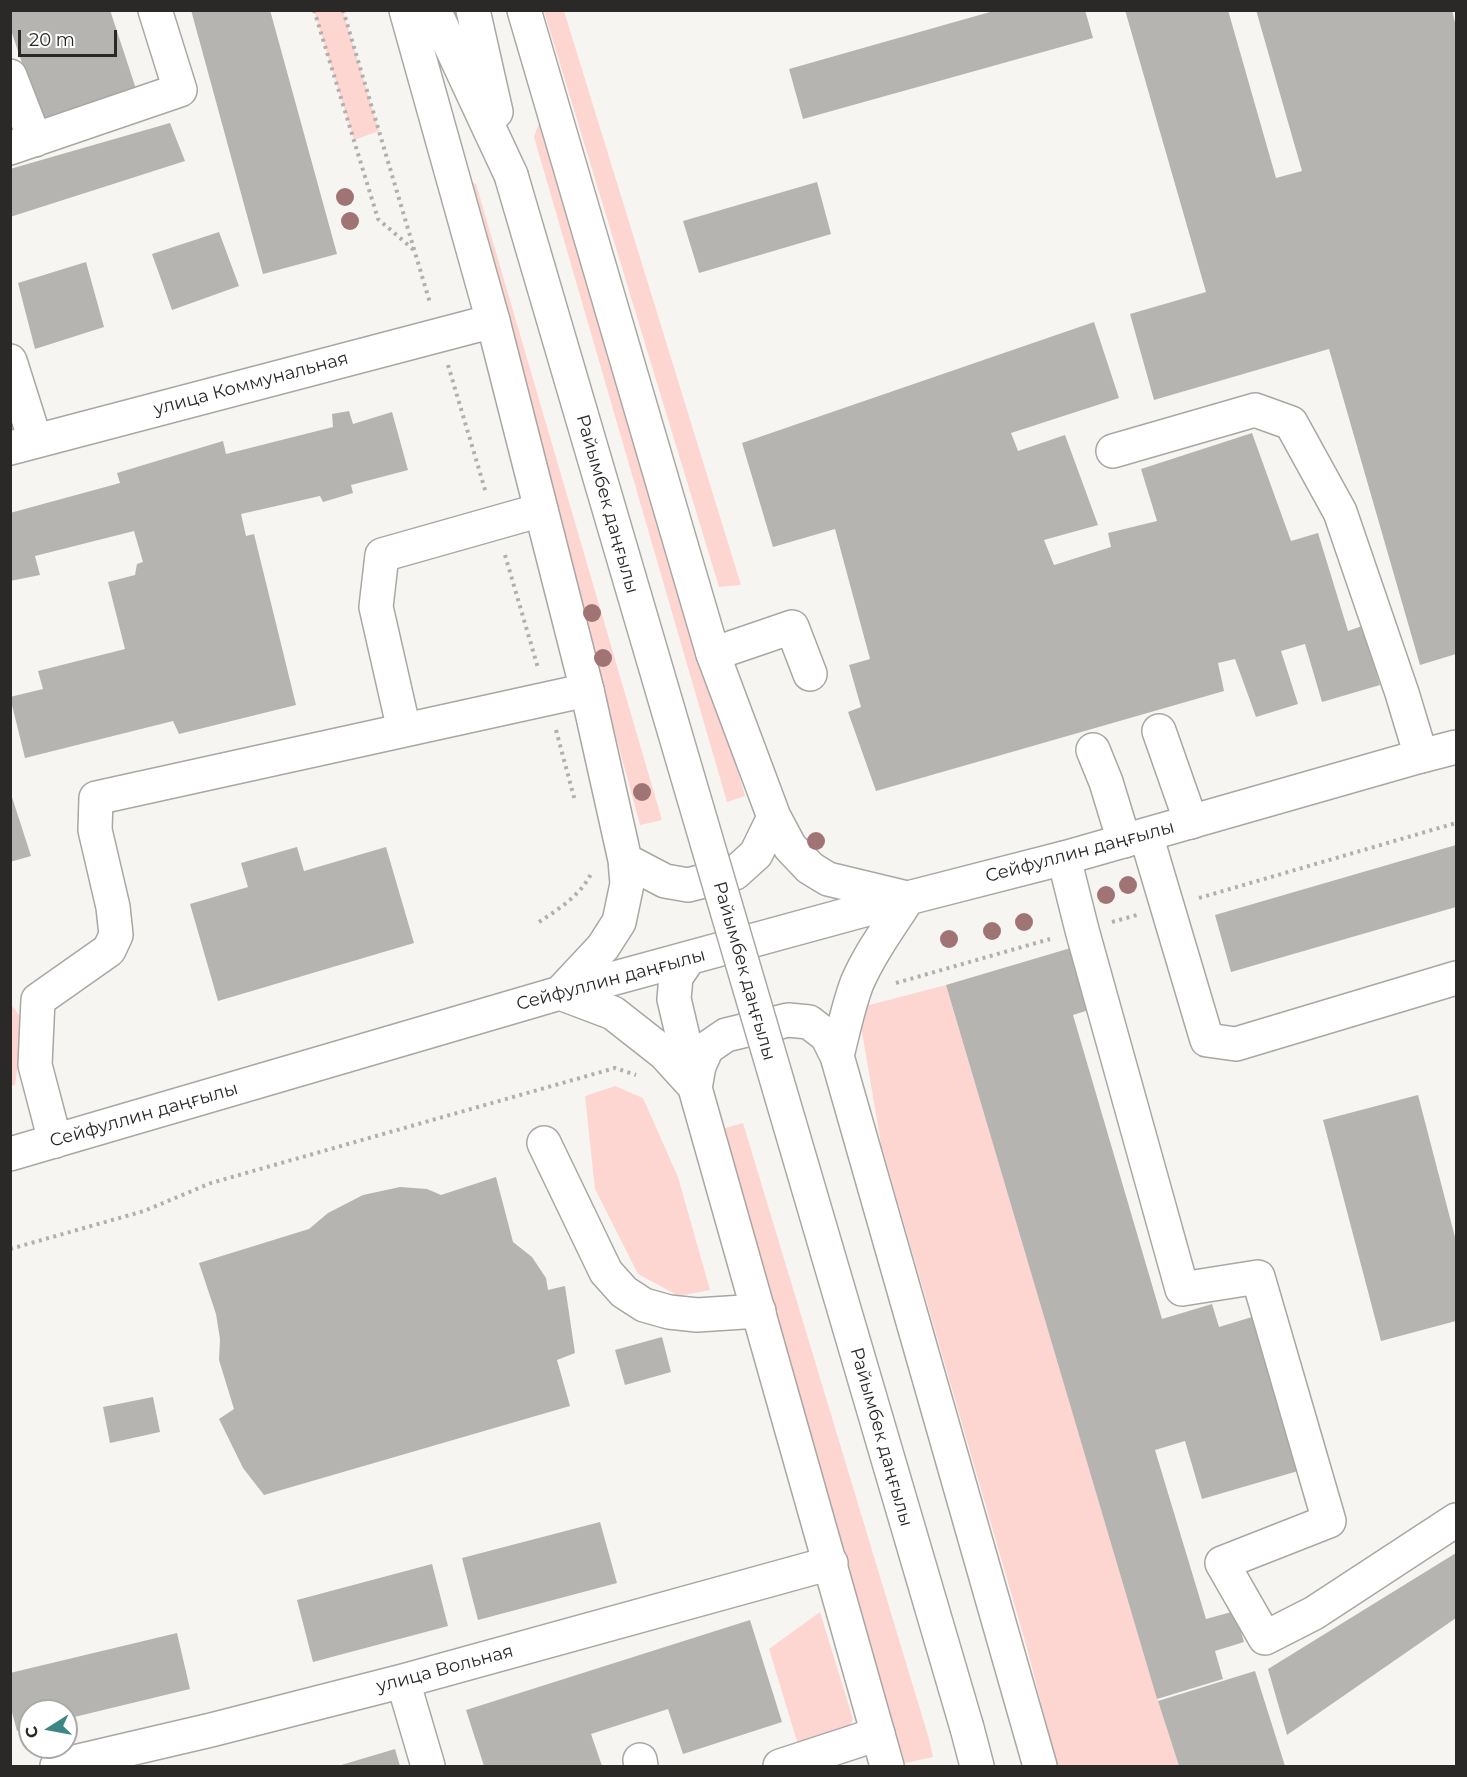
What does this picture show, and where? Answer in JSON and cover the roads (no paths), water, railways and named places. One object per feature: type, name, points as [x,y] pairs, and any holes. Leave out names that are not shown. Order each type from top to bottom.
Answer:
[{"type":"main road","points":[[10,76],[22,144],[180,90],[155,10]]},
{"type":"main road","points":[[406,10],[493,321],[587,690],[625,860],[627,884],[619,921],[603,947],[560,993],[613,1013],[664,1053],[695,1088]]},
{"type":"main road","name":"Райымбек даңғылы","points":[[434,10],[511,175]]},
{"type":"main road","name":"Райымбек даңғылы","points":[[473,10],[511,175],[977,1767]]},
{"type":"main road","points":[[525,10],[713,654],[774,817],[790,847],[810,868],[828,879],[908,898],[877,945],[858,982],[837,1056]]},
{"type":"main road","name":"улица Коммунальная","points":[[23,444],[493,321]]},
{"type":"main road","points":[[10,361],[23,444]]},
{"type":"main road","points":[[1113,451],[1255,410],[1291,423],[1340,512],[1402,693],[1420,756]]},
{"type":"main road","points":[[404,730],[376,607],[382,555],[541,510]]},
{"type":"main road","points":[[713,654],[792,627],[810,674]]},
{"type":"main road","points":[[55,1141],[35,1065],[38,1000],[109,950],[116,935],[113,908],[95,830],[96,798],[587,690]]},
{"type":"main road","points":[[1159,731],[1191,822]]},
{"type":"main road","name":"Сейфуллин даңғылы","points":[[10,1154],[560,993],[1064,858],[1456,747]]},
{"type":"main road","points":[[1093,750],[1106,782],[1135,838],[1207,1040],[1236,1044],[1456,978]]},
{"type":"main road","points":[[625,860],[665,881],[688,885],[735,873],[756,854],[774,817]]},
{"type":"main road","points":[[1064,858],[1182,1289],[1258,1278],[1329,1521],[1222,1563],[1265,1638],[1314,1613],[1456,1520]]},
{"type":"main road","points":[[689,958],[676,977],[674,999],[695,1088],[887,1767]]},
{"type":"main road","points":[[695,1088],[699,1066],[707,1048],[726,1035],[788,1020],[810,1022],[827,1036],[837,1056],[1026,1711],[1040,1767]]},
{"type":"main road","points":[[544,1143],[606,1272],[624,1292],[644,1305],[697,1316],[759,1311]]},
{"type":"main road","name":"улица Вольная","points":[[57,1767],[211,1731],[403,1681],[831,1563]]},
{"type":"main road","points":[[403,1681],[428,1767]]},
{"type":"main road","points":[[780,1767],[878,1734]]}]
